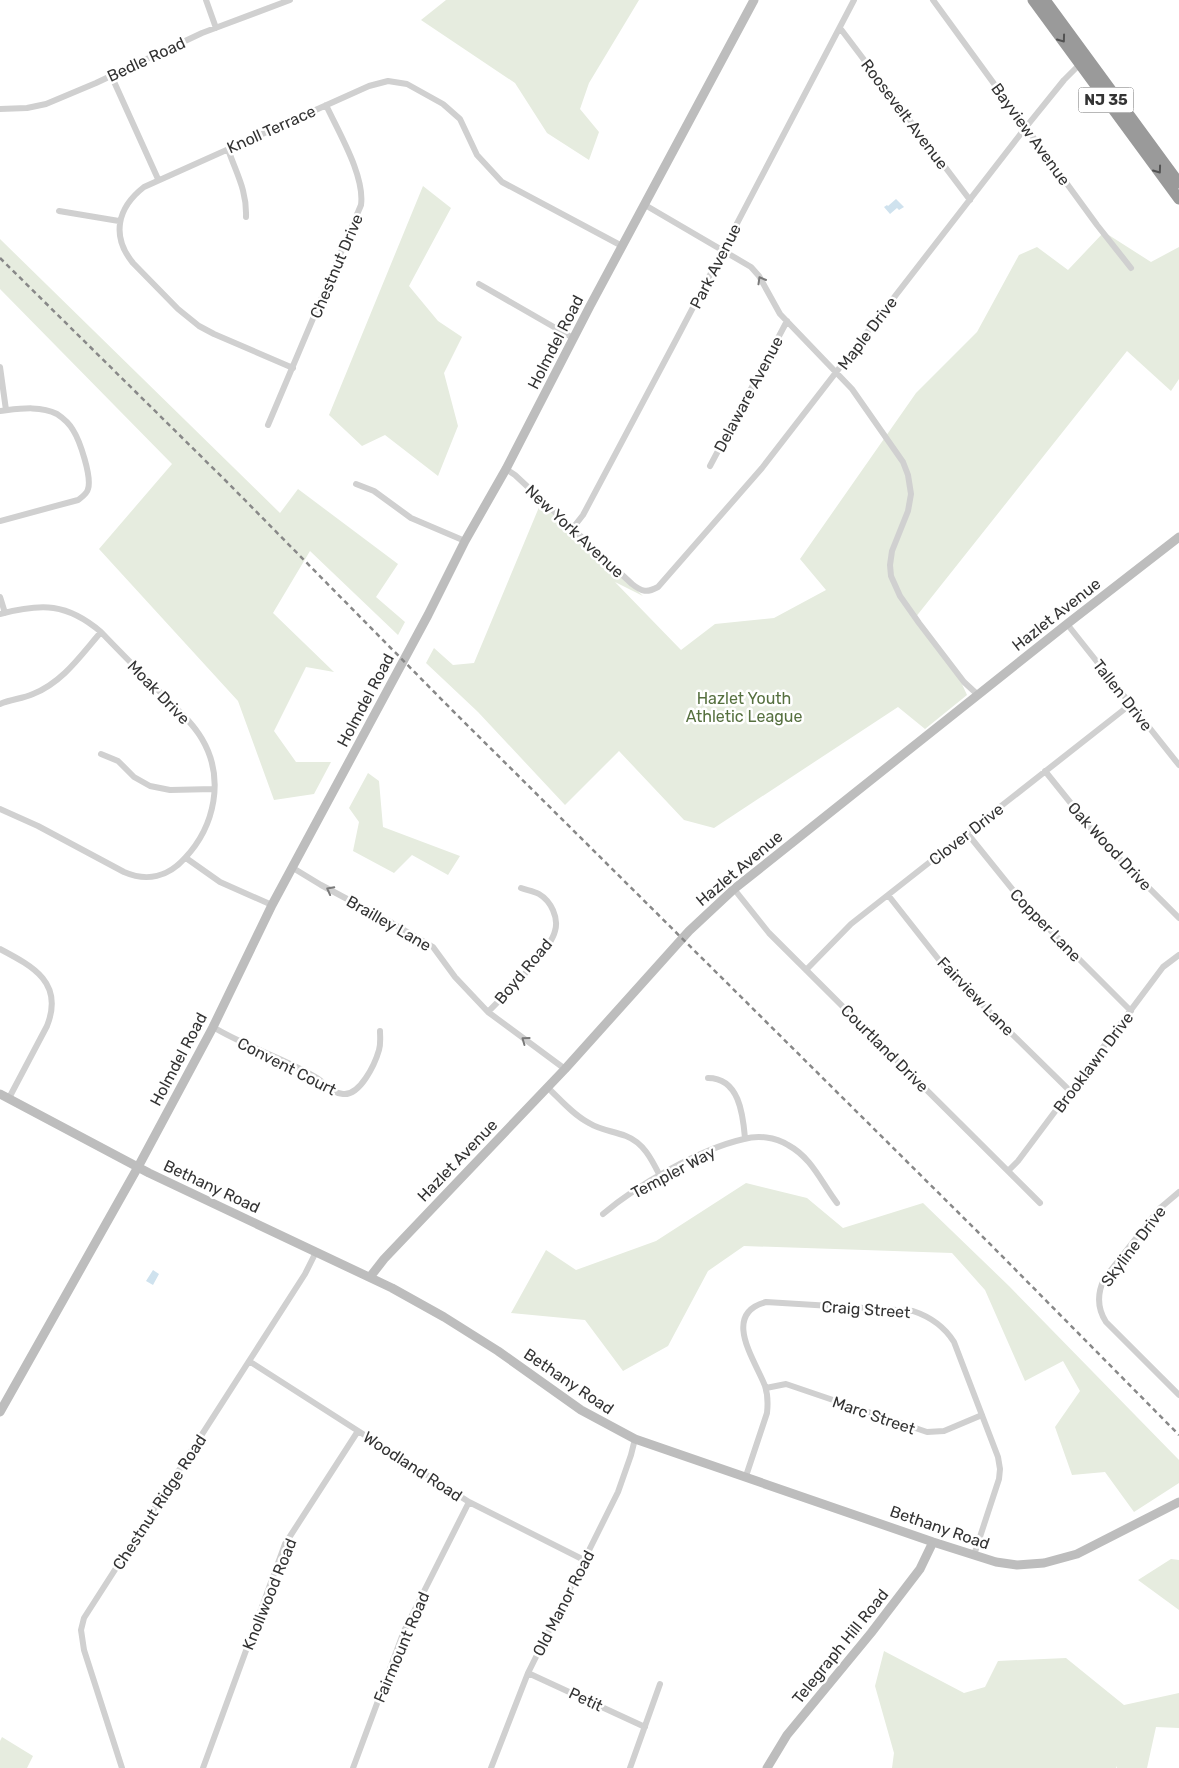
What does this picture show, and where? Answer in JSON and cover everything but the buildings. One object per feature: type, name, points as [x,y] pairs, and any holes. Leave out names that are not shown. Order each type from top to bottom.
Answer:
[{"type":"highway","name":"NJ 35","points":[[1033,0],[1179,199]]},
{"type":"highway","name":"NJ 35","points":[[1046,0],[1179,183]]},
{"type":"street","points":[[206,0],[216,28]]},
{"type":"street","name":"Bedle Road","points":[[0,109],[27,108],[46,104],[216,28],[290,0]]},
{"type":"street","name":"Holmdel Road","points":[[0,1412],[138,1167],[213,1027],[272,905],[428,615],[465,541],[506,469],[573,338],[754,0]]},
{"type":"street","name":"Park Avenue","points":[[572,529],[583,515],[854,0]]},
{"type":"street","name":"Bayview Avenue","points":[[933,0],[1130,268]]},
{"type":"street","name":"Roosevelt Avenue","points":[[840,28],[970,200]]},
{"type":"street","name":"Maple Drive","points":[[646,592],[658,588],[762,468],[1026,127],[1064,80],[1080,64]]},
{"type":"street","points":[[111,75],[158,179]]},
{"type":"street","name":"Knoll Terrace","points":[[119,221],[134,194],[158,179],[380,82],[398,82],[415,87],[455,113],[463,125],[477,155],[502,182],[622,246]]},
{"type":"street","name":"Chestnut Drive","points":[[268,425],[359,212],[362,198],[358,176],[326,105]]},
{"type":"street","points":[[228,148],[244,191],[246,217]]},
{"type":"street","points":[[645,205],[723,250],[755,271],[773,304],[852,389],[896,450],[908,475],[911,494],[909,505],[890,558],[894,584],[919,623],[964,682],[978,695]]},
{"type":"street","points":[[59,211],[119,221],[120,236],[126,254],[133,264],[187,317],[214,334],[292,368]]},
{"type":"street","points":[[480,284],[573,338]]},
{"type":"street","name":"Delaware Avenue","points":[[710,466],[787,321]]},
{"type":"street","points":[[0,367],[3,411],[37,409],[54,413],[65,420],[78,438],[89,483],[87,492],[78,500],[0,520]]},
{"type":"street","name":"New York Avenue","points":[[506,469],[515,475],[632,584],[646,592]]},
{"type":"street","points":[[356,484],[374,491],[411,518],[465,541]]},
{"type":"street","name":"Hazlet Avenue","points":[[370,1277],[547,1088],[689,930],[734,889],[1067,624],[1179,538]]},
{"type":"street","points":[[0,597],[2,613]]},
{"type":"street","name":"Moak Drive","points":[[0,809],[38,826],[124,872],[146,878],[159,876],[172,870],[186,858],[207,825],[212,811],[214,789],[213,766],[206,746],[197,732],[101,632],[81,617],[61,608],[39,606],[2,613]]},
{"type":"street","name":"Tallen Drive","points":[[1067,624],[1179,765]]},
{"type":"street","points":[[0,704],[32,695],[56,681],[69,670],[101,632]]},
{"type":"street","name":"Clover Drive","points":[[806,970],[851,924],[1131,704]]},
{"type":"street","points":[[101,754],[118,761],[134,777],[150,786],[170,790],[214,789]]},
{"type":"street","name":"Oak Wood Drive","points":[[1045,771],[1098,837],[1179,918]]},
{"type":"street","name":"Copper Lane","points":[[967,833],[1025,905],[1131,1011]]},
{"type":"street","points":[[186,858],[220,882],[272,905]]},
{"type":"street","name":"Brailley Lane","points":[[293,868],[321,886],[433,946],[455,977],[488,1012],[564,1069]]},
{"type":"street","name":"Boyd Road","points":[[488,1012],[547,948],[556,930],[554,912],[548,902],[539,894],[521,888]]},
{"type":"street","name":"Courtland Drive","points":[[734,889],[769,932],[806,970],[1040,1203]]},
{"type":"street","name":"Fairview Lane","points":[[888,895],[947,970],[1070,1091]]},
{"type":"street","points":[[0,949],[37,971],[50,988],[52,1000],[51,1016],[47,1026],[4,1096]]},
{"type":"street","name":"Brooklawn Drive","points":[[1008,1171],[1018,1161],[1164,967],[1179,955]]},
{"type":"street","name":"Convent Court","points":[[213,1027],[314,1077],[330,1089],[342,1094],[353,1093],[361,1086],[379,1050],[380,1031]]},
{"type":"street","points":[[708,1078],[725,1083],[735,1094],[742,1112],[745,1138]]},
{"type":"street","points":[[547,1088],[586,1122],[598,1128],[626,1136],[637,1142],[648,1154],[660,1176]]},
{"type":"street","name":"Bethany Road","points":[[4,1096],[138,1167],[370,1277],[444,1317],[498,1351],[581,1410],[635,1439],[933,1542],[996,1562],[1017,1565],[1058,1561],[1077,1554],[1179,1502]]},
{"type":"street","name":"Templer Way","points":[[603,1214],[617,1202],[660,1176],[705,1152],[745,1138],[770,1138],[791,1146],[816,1170],[837,1203]]},
{"type":"street","name":"Skyline Drive","points":[[1179,1192],[1159,1209],[1104,1279],[1100,1287],[1098,1302],[1106,1322],[1179,1395]]},
{"type":"street","name":"Chestnut Ridge Road","points":[[122,1768],[84,1650],[82,1639],[83,1623],[92,1604],[305,1274],[316,1252]]},
{"type":"street","name":"Craig Street","points":[[746,1476],[768,1413],[768,1401],[766,1388],[743,1334],[742,1326],[746,1314],[758,1304],[766,1302],[907,1310],[926,1316],[941,1326],[950,1336],[956,1347],[998,1457],[999,1479],[974,1555]]},
{"type":"street","name":"Woodland Road","points":[[249,1361],[469,1502],[584,1560]]},
{"type":"street","name":"Marc Street","points":[[766,1388],[786,1384],[927,1432],[944,1431],[982,1415]]},
{"type":"street","name":"Knollwood Road","points":[[203,1768],[285,1544],[358,1431]]},
{"type":"street","name":"Old Manor Road","points":[[491,1768],[528,1673],[618,1492],[635,1439]]},
{"type":"street","name":"Fairmount Road","points":[[354,1768],[404,1631],[469,1502]]},
{"type":"street","name":"Telegraph Hill Road","points":[[768,1768],[787,1735],[882,1620],[920,1569],[933,1542]]},
{"type":"street","name":"Petit","points":[[528,1673],[644,1726]]},
{"type":"street","points":[[630,1768],[660,1684]]},
{"type":"green space","points":[[446,0],[639,0],[589,83],[580,109],[599,132],[589,160],[547,133],[515,83],[421,20]]},
{"type":"green space","points":[[423,186],[451,208],[409,286],[438,321],[462,337],[444,373],[458,426],[438,476],[385,435],[362,446],[329,415]]},
{"type":"green space","name":"Hazlet Youth Athletic League","points":[[1104,232],[1151,262],[1179,247],[1179,379],[1171,391],[1127,351],[915,618],[956,671],[967,695],[925,729],[898,707],[714,828],[684,820],[619,751],[565,805],[478,712],[426,663],[434,648],[453,665],[474,663],[542,500],[643,596],[615,582],[681,650],[715,624],[774,618],[826,590],[800,559],[916,393],[977,332],[1019,255],[1037,247],[1068,270]]},
{"type":"green space","points":[[0,239],[280,513],[298,489],[398,564],[376,597],[405,622],[398,635],[310,551],[273,613],[334,672],[306,667],[274,731],[296,762],[331,762],[314,794],[274,800],[238,701],[99,549],[172,464],[0,289]]},
{"type":"green space","points":[[368,773],[379,781],[383,827],[460,856],[448,875],[412,855],[394,873],[353,851],[359,822],[349,808]]},
{"type":"green space","points":[[746,1183],[807,1198],[843,1228],[923,1203],[1009,1286],[1179,1460],[1179,1483],[1134,1512],[1105,1472],[1072,1475],[1055,1427],[1080,1391],[1063,1361],[1025,1381],[985,1290],[952,1253],[744,1246],[708,1271],[668,1346],[623,1371],[585,1320],[511,1313],[546,1250],[576,1270],[656,1241]]},
{"type":"green space","points":[[1171,1559],[1179,1560],[1179,1610],[1138,1580]]},
{"type":"green space","points":[[884,1651],[964,1693],[985,1687],[998,1661],[1066,1658],[1124,1705],[1179,1693],[1179,1728],[1156,1727],[1147,1768],[1117,1768],[1116,1766],[1116,1768],[892,1768],[894,1753],[875,1686]]},
{"type":"green space","points":[[2,1737],[33,1756],[27,1768],[0,1768],[0,1741]]},
{"type":"water","points":[[896,199],[904,207],[899,210],[897,208],[890,214],[884,207]]},
{"type":"water","points":[[153,1270],[159,1274],[153,1285],[146,1281]]},
{"type":"railway","points":[[0,258],[227,482],[452,710],[993,1247],[1179,1435]]}]
